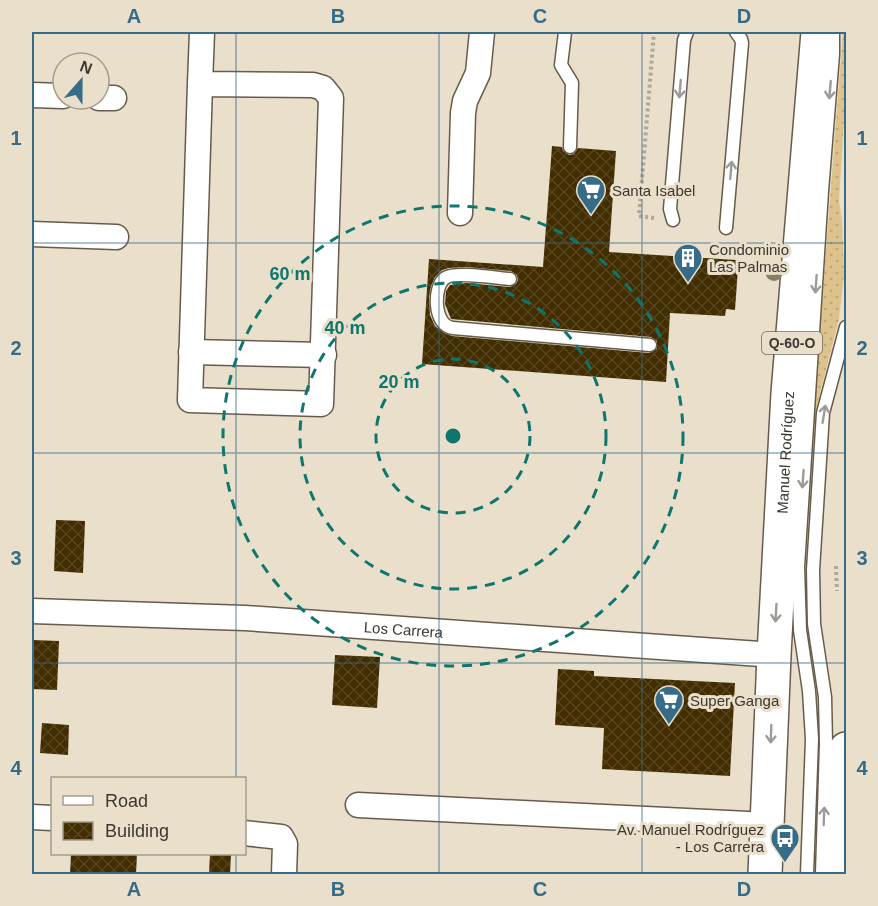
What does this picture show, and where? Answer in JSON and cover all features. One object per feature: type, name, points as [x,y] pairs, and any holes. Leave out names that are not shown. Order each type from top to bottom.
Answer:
[{"type":"main road","name":"Manuel Rodríguez","points":[[765,874],[788,393],[818,32]]},
{"type":"main road","points":[[841,874],[845,839],[846,749]]},
{"type":"street","points":[[200,84],[313,85],[323,88],[331,98],[321,404],[190,400],[191,352],[200,84],[202,32]]},
{"type":"street","points":[[460,213],[463,113],[465,101],[477,73],[482,32]]},
{"type":"street","points":[[32,95],[51,96]]},
{"type":"street","points":[[32,234],[116,237]]},
{"type":"street","points":[[191,352],[324,355]]},
{"type":"street","name":"Los Carrera","points":[[32,611],[245,618],[774,655]]},
{"type":"street","points":[[358,805],[767,825]]},
{"type":"street","points":[[32,817],[51,818]]},
{"type":"street","points":[[246,833],[280,837],[285,844],[284,874]]},
{"type":"lane","points":[[565,32],[561,64],[572,83],[570,147]]},
{"type":"lane","points":[[673,220],[670,209],[684,40],[687,32]]},
{"type":"lane","points":[[726,228],[742,44],[736,32]]},
{"type":"lane","points":[[807,874],[812,739],[809,691],[800,630],[798,567],[833,32]]},
{"type":"lane","points":[[510,279],[454,275],[444,278],[439,291],[440,321],[448,328],[650,345]]},
{"type":"lane","points":[[822,874],[826,719],[823,676],[814,624],[813,570],[823,413],[846,327]]},
{"type":"path","points":[[654,32],[639,216],[673,220]]},
{"type":"path","points":[[836,566],[837,591]]},
{"type":"shaded area","points":[[843,32],[846,32],[846,86],[839,201],[844,275],[839,319],[820,392],[813,435],[814,407]]},
{"type":"building","points":[[552,146],[562,147],[563,151],[569,155],[574,154],[578,148],[616,151],[609,252],[736,260],[736,268],[738,268],[735,310],[726,309],[725,316],[670,313],[666,382],[422,364],[429,259],[543,267]],"holes":[[[467,267],[511,271],[517,275],[518,280],[510,287],[466,283],[450,285],[446,291],[445,304],[451,319],[651,337],[657,341],[657,349],[649,353],[452,336],[435,326],[430,315],[429,297],[435,277],[442,270]]]},
{"type":"building","points":[[56,520],[85,521],[83,573],[54,571]]},
{"type":"building","points":[[32,640],[59,641],[57,690],[32,689]]},
{"type":"building","points":[[335,655],[380,657],[377,708],[332,705]]},
{"type":"building","name":"Super Ganga","points":[[558,669],[594,671],[594,676],[735,683],[730,776],[602,769],[604,728],[555,725]]},
{"type":"building","points":[[42,723],[69,725],[68,755],[40,753]]},
{"type":"building","points":[[71,855],[137,855],[136,874],[70,874]]},
{"type":"building","points":[[210,855],[231,855],[230,874],[209,874]]},
{"type":"place","name":"Santa Isabel","points":[[591,216]]},
{"type":"place","name":"Condominio Las Palmas","points":[[688,284]]},
{"type":"place","name":"Super Ganga","points":[[669,726]]},
{"type":"place","name":"Av. Manuel Rodríguez - Los Carrera","points":[[785,864]]}]
